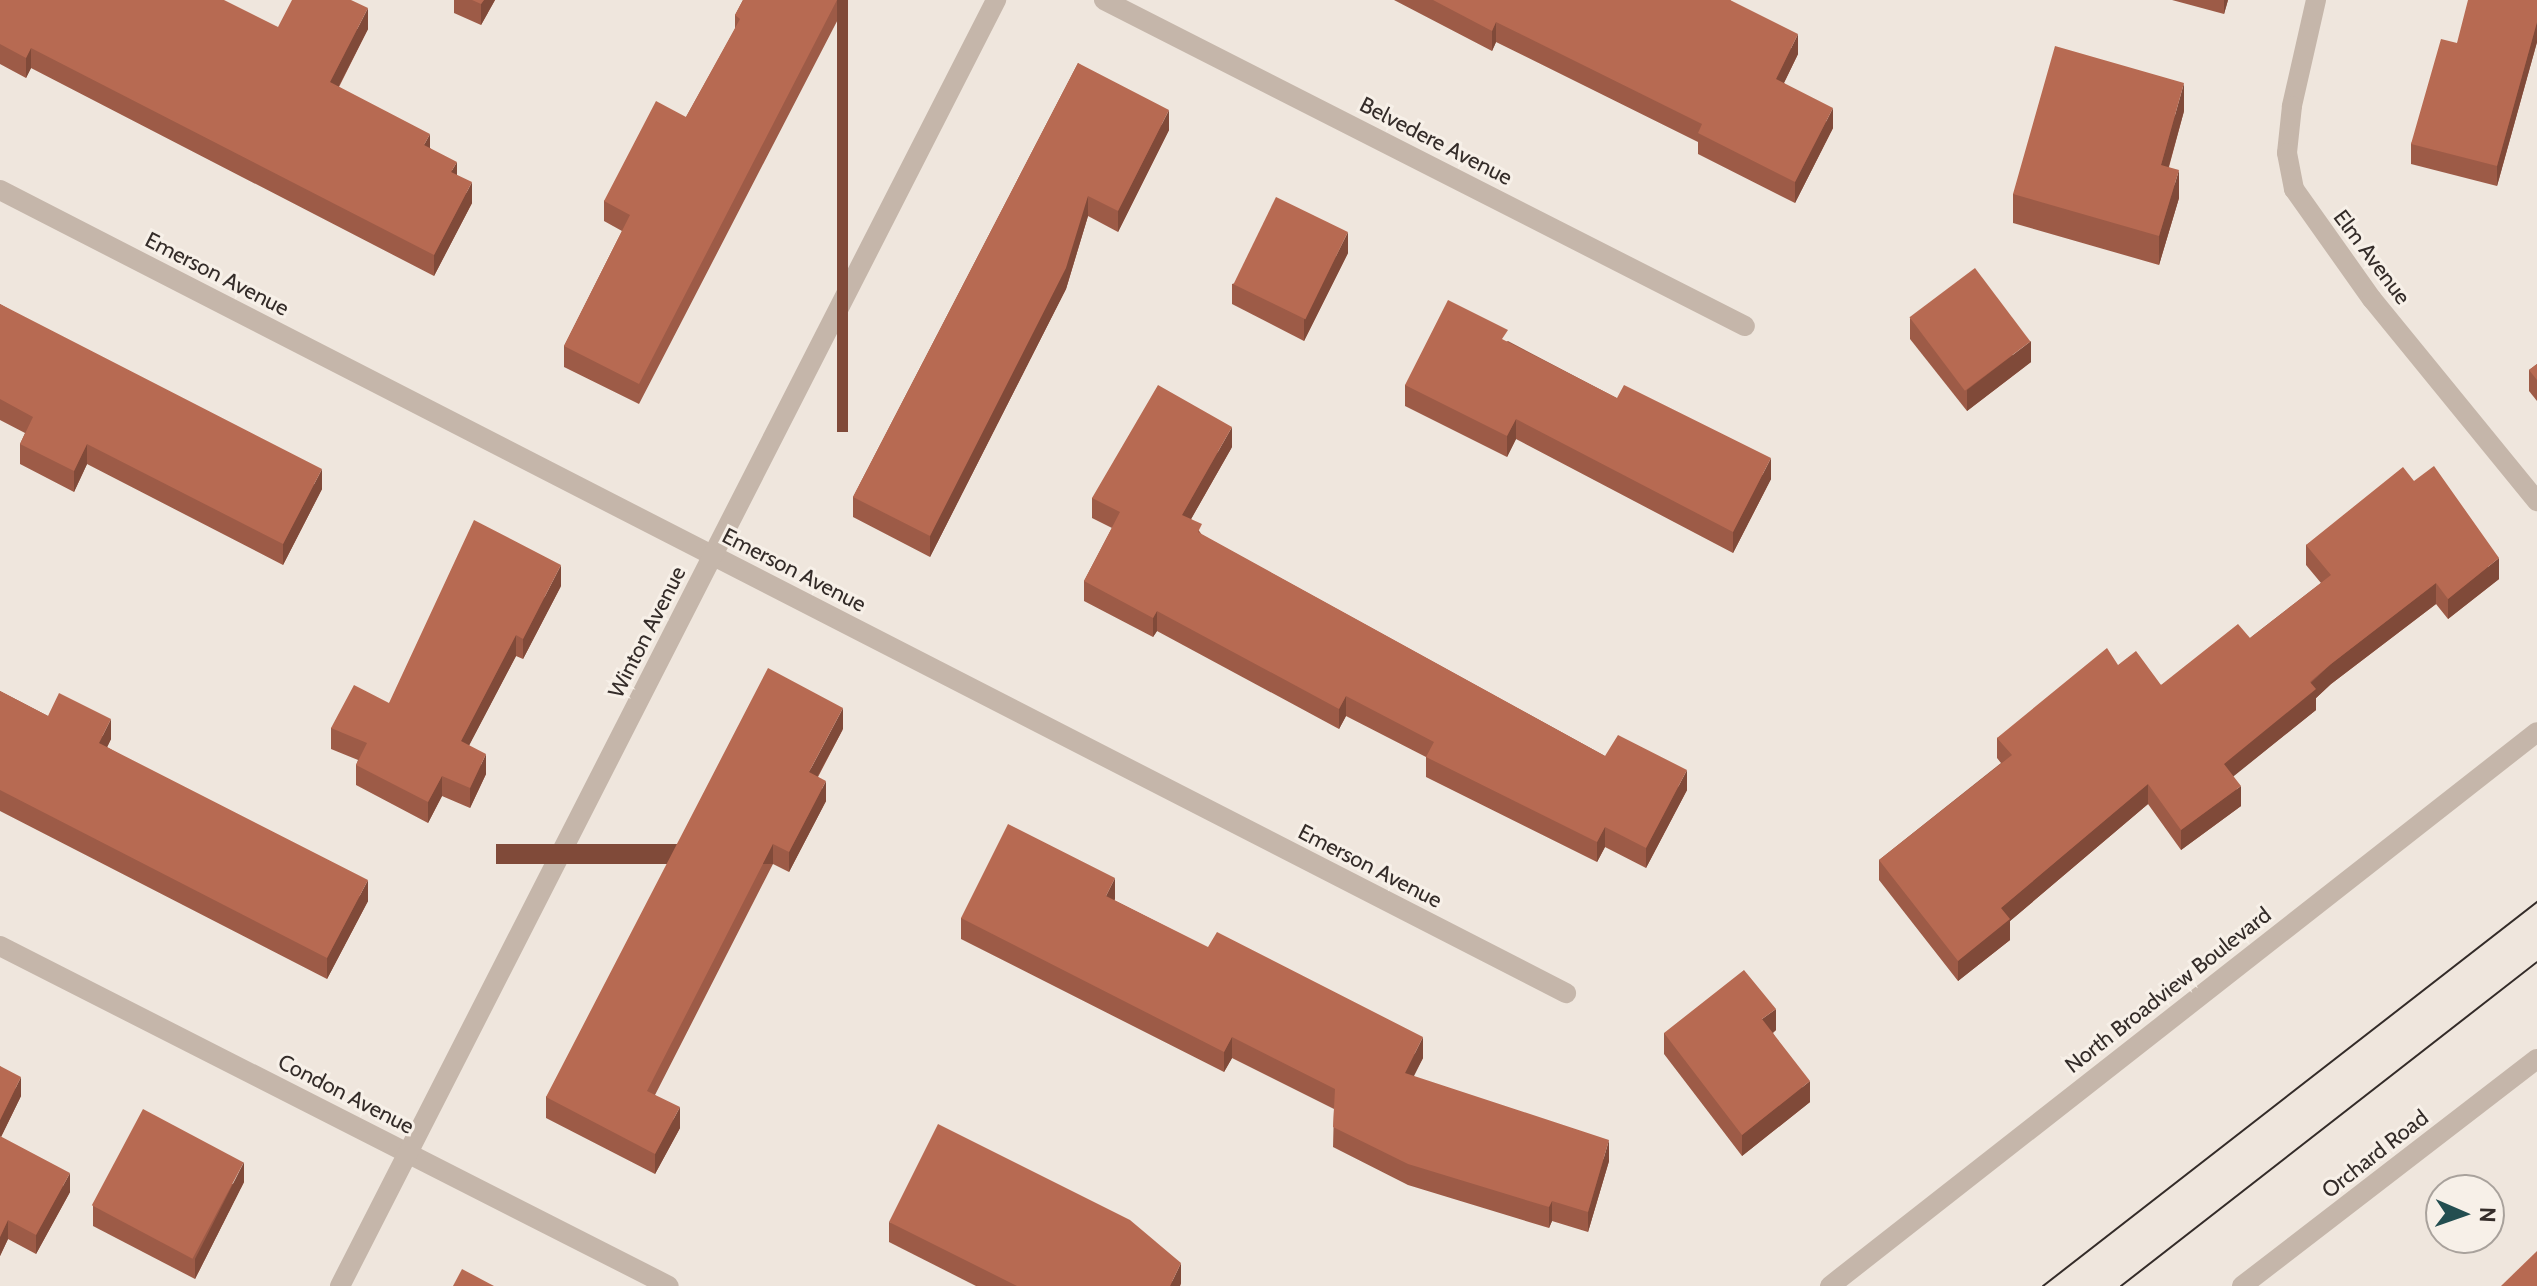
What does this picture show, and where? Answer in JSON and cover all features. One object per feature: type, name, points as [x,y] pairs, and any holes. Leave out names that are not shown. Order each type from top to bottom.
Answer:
[{"type":"street","name":"Winton Avenue","points":[[340,1286],[996,0]]},
{"type":"street","name":"Belvedere Avenue","points":[[1104,0],[1745,326]]},
{"type":"street","name":"Elm Avenue","points":[[2316,0],[2292,106],[2287,153],[2294,189],[2372,299],[2537,501]]},
{"type":"street","name":"Emerson Avenue","points":[[0,190],[1566,993]]},
{"type":"street","name":"North Broadview Boulevard","points":[[1830,1286],[2537,732]]},
{"type":"street","name":"Condon Avenue","points":[[0,946],[669,1286]]},
{"type":"street","name":"Orchard Road","points":[[2242,1286],[2537,1059]]},
{"type":"building","points":[[0,0],[224,0],[278,27],[292,0],[351,0],[368,8],[330,82],[430,134],[424,145],[457,162],[451,172],[472,182],[434,255],[31,48],[26,58],[0,44]]},
{"type":"building","points":[[743,0],[837,0],[639,384],[564,346],[630,215],[604,201],[656,101],[686,117],[740,19],[735,15]]},
{"type":"building","points":[[1433,0],[1730,0],[1798,34],[1776,79],[1833,108],[1795,182],[1698,133],[1702,124],[1496,22],[1492,31]]},
{"type":"building","points":[[2468,0],[2537,0],[2537,22],[2497,166],[2411,144],[2441,39],[2457,43]]},
{"type":"building","points":[[2055,46],[2184,83],[2161,165],[2179,170],[2159,236],[2013,194]]},
{"type":"building","points":[[1078,63],[1169,110],[1118,211],[1088,196],[1066,268],[930,536],[853,497]]},
{"type":"building","points":[[1276,197],[1348,232],[1305,319],[1233,284]]},
{"type":"building","points":[[1975,268],[2030,341],[1965,391],[1910,317]]},
{"type":"building","points":[[1448,300],[1508,330],[1502,339],[1617,398],[1624,385],[1771,458],[1733,532],[1516,419],[1507,436],[1405,385]]},
{"type":"building","points":[[0,304],[322,469],[283,544],[87,444],[74,471],[20,444],[33,417],[0,399]]},
{"type":"building","points":[[2537,364],[2537,380],[2529,370]]},
{"type":"building","points":[[1158,385],[1232,427],[1182,515],[1202,524],[1198,532],[1605,756],[1618,735],[1687,770],[1646,848],[1605,827],[1597,842],[1426,757],[1434,742],[1346,696],[1339,709],[1157,611],[1153,618],[1084,581],[1120,512],[1092,498]]},
{"type":"building","points":[[2434,466],[2499,558],[2448,599],[2436,583],[2310,682],[2316,689],[2224,764],[2241,786],[2181,830],[2148,784],[2001,908],[2010,919],[1958,961],[1879,860],[2012,755],[1997,738],[2107,648],[2118,665],[2136,651],[2161,685],[2238,624],[2250,638],[2331,575],[2306,545],[2403,467],[2414,481]]},
{"type":"building","points":[[474,520],[561,565],[523,639],[516,635],[461,741],[486,754],[470,788],[442,776],[428,802],[356,765],[367,743],[331,728],[354,685],[389,703]]},
{"type":"building","points":[[768,668],[843,708],[809,772],[826,781],[789,852],[773,844],[647,1091],[680,1107],[655,1154],[546,1097]]},
{"type":"building","points":[[0,691],[48,716],[59,693],[111,719],[99,743],[368,880],[327,958],[0,790]]},
{"type":"building","points":[[1008,824],[1115,878],[1106,896],[1208,947],[1217,932],[1423,1037],[1405,1073],[1609,1140],[1588,1212],[1552,1201],[1549,1207],[1408,1164],[1333,1127],[1335,1089],[1232,1037],[1224,1052],[961,918]]},
{"type":"building","points":[[1744,970],[1776,1009],[1762,1019],[1810,1081],[1742,1135],[1664,1033]]},
{"type":"building","points":[[0,1066],[21,1077],[0,1120]]},
{"type":"building","points":[[143,1109],[244,1163],[192,1259],[92,1205]]},
{"type":"building","points":[[938,1124],[1130,1220],[1181,1263],[1170,1286],[1017,1286],[889,1222]]},
{"type":"building","points":[[0,1136],[70,1173],[36,1235],[8,1220],[0,1237]]},
{"type":"building","points":[[2537,1251],[2537,1286],[2501,1286]]},
{"type":"building","points":[[462,1269],[494,1286],[453,1286]]},
{"type":"tram line","points":[[2043,1286],[2537,902]]},
{"type":"tram line","points":[[2121,1286],[2537,962]]}]
